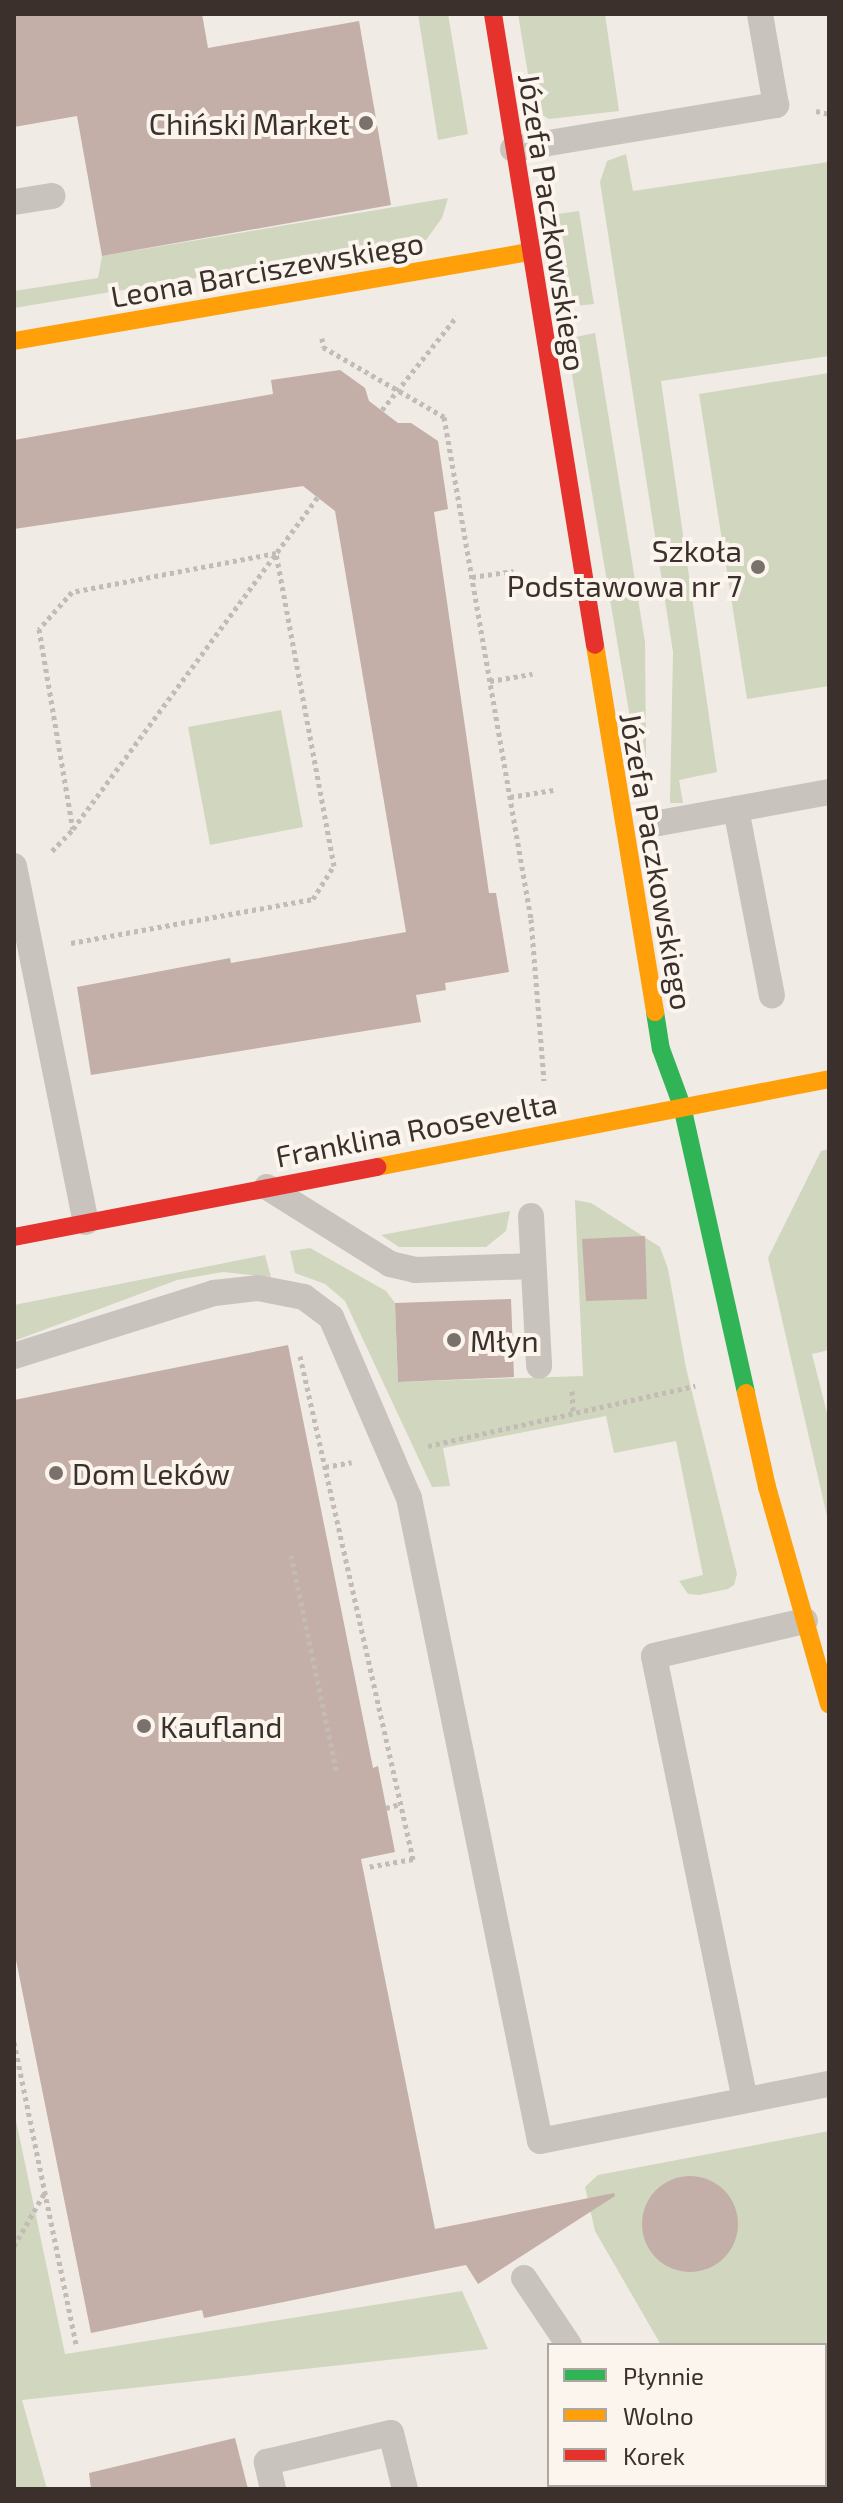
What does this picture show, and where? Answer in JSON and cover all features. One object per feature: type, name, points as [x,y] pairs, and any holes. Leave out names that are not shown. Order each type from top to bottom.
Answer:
[{"type":"street","name":"Józefa Paczkowskiego","points":[[493,14],[529,252],[661,1049],[682,1106],[767,1487],[829,1704]]},
{"type":"street","name":"Leona Barciszewskiego","points":[[14,341],[529,252]]},
{"type":"street","name":"Franklina Roosevelta","points":[[14,1237],[829,1079]]},
{"type":"lane","points":[[513,149],[776,105],[760,14]]},
{"type":"lane","points":[[14,202],[53,196]]},
{"type":"lane","points":[[659,823],[829,792]]},
{"type":"lane","points":[[736,809],[772,996]]},
{"type":"lane","points":[[16,876],[86,1222]]},
{"type":"lane","points":[[267,1187],[390,1264],[415,1270],[533,1266]]},
{"type":"lane","points":[[531,1216],[539,1366]]},
{"type":"lane","points":[[14,1356],[214,1293],[258,1288],[286,1293],[304,1297],[331,1317],[409,1498],[540,2141],[829,2084]]},
{"type":"lane","points":[[745,2100],[654,1656],[805,1621]]},
{"type":"lane","points":[[524,2278],[568,2343]]},
{"type":"lane","points":[[273,2489],[267,2462],[391,2433],[405,2489]]},
{"type":"path","points":[[382,410],[466,305]]},
{"type":"path","points":[[321,332],[323,347],[444,417],[531,919],[544,1080]]},
{"type":"path","points":[[16,876],[73,829],[318,497]]},
{"type":"path","points":[[73,829],[39,629],[72,592],[276,553]]},
{"type":"path","points":[[31,951],[313,899],[334,866],[276,553]]},
{"type":"path","points":[[472,577],[514,571]]},
{"type":"path","points":[[490,681],[532,674]]},
{"type":"path","points":[[510,797],[553,790]]},
{"type":"path","points":[[286,1293],[413,1859],[368,1867]]},
{"type":"path","points":[[325,1467],[700,1385]]},
{"type":"path","points":[[291,1555],[337,1774]]},
{"type":"path","points":[[386,1808],[400,1804]]},
{"type":"path","points":[[14,2042],[76,2344]]},
{"type":"path","points":[[14,2246],[45,2192]]},
{"type":"green space","points":[[418,14],[448,14],[468,134],[438,140]]},
{"type":"green space","points":[[518,14],[605,14],[619,111],[549,119],[534,110]]},
{"type":"green space","points":[[626,154],[633,191],[828,162],[829,169],[829,356],[661,381],[717,772],[679,780],[683,803],[670,803],[673,652],[600,182],[607,161]]},
{"type":"green space","points":[[448,198],[442,218],[426,240],[14,308],[14,291],[98,278],[102,256]]},
{"type":"green space","points":[[579,211],[594,304],[565,307],[550,215]]},
{"type":"green space","points":[[595,333],[645,642],[646,757],[638,765],[566,339]]},
{"type":"green space","points":[[829,373],[829,686],[747,699],[699,394]]},
{"type":"green space","points":[[281,710],[303,827],[210,845],[188,727]]},
{"type":"green space","points":[[829,1149],[829,1350],[812,1354],[829,1421],[829,1525],[768,1258],[821,1151]]},
{"type":"green space","points":[[575,1200],[591,1203],[660,1247],[668,1269],[686,1368],[737,1574],[734,1585],[728,1589],[688,1594],[679,1581],[703,1575],[676,1441],[614,1453],[606,1416],[443,1448],[450,1486],[432,1487],[345,1301],[325,1284],[295,1273],[290,1251],[310,1248],[386,1291],[395,1303],[398,1382],[583,1376]]},
{"type":"green space","points":[[510,1211],[506,1231],[486,1247],[399,1247],[381,1235]]},
{"type":"green space","points":[[265,1255],[271,1277],[223,1272],[177,1280],[14,1341],[14,1305]]},
{"type":"green space","points":[[14,2111],[65,2354],[462,2291],[488,2349],[22,2400],[47,2489],[14,2489]]},
{"type":"green space","points":[[829,2131],[829,2489],[743,2487],[827,2487],[827,2343],[660,2343],[595,2231],[585,2187],[598,2175]]},
{"type":"building","points":[[14,14],[202,14],[208,48],[359,21],[391,205],[102,256],[77,116],[14,127]]},
{"type":"building","points":[[340,370],[365,388],[369,401],[398,423],[411,423],[438,441],[448,509],[434,512],[489,893],[496,893],[509,972],[445,983],[446,990],[416,995],[421,1022],[91,1075],[77,987],[230,958],[231,963],[406,932],[335,511],[303,486],[14,529],[14,440],[273,394],[271,380]]},
{"type":"building","points":[[645,1236],[647,1299],[586,1301],[582,1239]]},
{"type":"building","name":"Młyn","points":[[511,1299],[514,1377],[398,1382],[395,1303]]},
{"type":"building","points":[[288,1345],[373,1768],[378,1766],[395,1852],[361,1859],[435,2229],[614,2193],[615,2196],[478,2284],[466,2265],[204,2318],[202,2310],[91,2333],[14,1950],[14,1400]]},
{"type":"building","points":[[690,2176],[708,2180],[724,2190],[734,2206],[738,2224],[734,2242],[724,2258],[708,2268],[690,2272],[672,2268],[656,2258],[646,2242],[642,2224],[646,2206],[656,2190],[672,2180]]},
{"type":"building","points":[[235,2438],[248,2489],[91,2489],[89,2473]]},
{"type":"traffic: fast","points":[[655,1012],[661,1049],[682,1106],[746,1393]]},
{"type":"traffic: slow","points":[[14,341],[529,252]]},
{"type":"traffic: slow","points":[[595,645],[655,1012]]},
{"type":"traffic: slow","points":[[377,1167],[829,1079]]},
{"type":"traffic: slow","points":[[746,1393],[767,1487],[829,1704]]},
{"type":"traffic: jam","points":[[493,14],[595,645]]},
{"type":"traffic: jam","points":[[14,1237],[377,1167]]},
{"type":"place","name":"Chiński Market","points":[[366,123]]},
{"type":"place","name":"Szkoła Podstawowa nr 7","points":[[758,567]]},
{"type":"place","name":"Młyn","points":[[454,1340]]},
{"type":"place","name":"Dom Leków","points":[[56,1473]]},
{"type":"place","name":"Kaufland","points":[[144,1726]]}]
